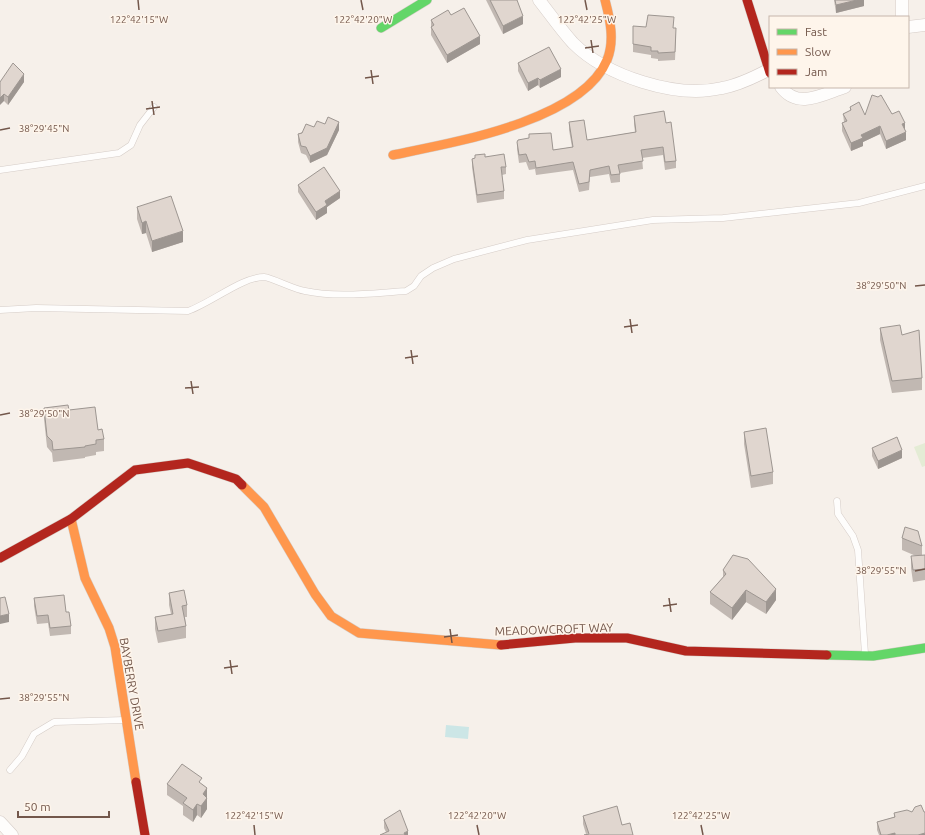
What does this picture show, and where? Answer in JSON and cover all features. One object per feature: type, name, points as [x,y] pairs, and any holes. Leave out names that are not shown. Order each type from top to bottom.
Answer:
[{"type":"street","points":[[381,28],[427,0]]},
{"type":"street","points":[[539,0],[573,43],[604,66],[622,75],[650,84],[674,89],[698,90],[721,89],[747,81],[769,71],[755,21],[747,0]]},
{"type":"street","points":[[393,155],[470,139],[509,127],[570,100],[586,88],[604,66],[611,42],[610,24],[605,0]]},
{"type":"street","points":[[902,0],[902,16]]},
{"type":"street","points":[[909,27],[925,25]]},
{"type":"street","points":[[782,88],[793,98],[804,100],[842,88]]},
{"type":"street","name":"MEADOWCROFT WAY","points":[[0,558],[70,519],[135,470],[188,463],[236,479],[264,507],[315,594],[331,616],[359,633],[502,645],[575,638],[627,638],[686,651],[865,655],[925,648]]},
{"type":"street","name":"BAYBERRY DRIVE","points":[[70,519],[85,578],[109,628],[115,648],[145,835]]},
{"type":"street","points":[[0,822],[12,835]]},
{"type":"lane","points":[[0,170],[119,153],[131,145],[140,125],[154,107]]},
{"type":"lane","points":[[0,310],[36,308],[188,311],[202,306],[241,283],[264,277],[304,291],[327,294],[406,291],[414,286],[421,276],[433,268],[454,259],[527,240],[653,220],[723,218],[859,203],[925,186]]},
{"type":"lane","points":[[837,502],[838,514],[853,536],[858,550],[865,655]]},
{"type":"lane","points":[[10,770],[22,756],[34,734],[54,722],[127,720]]},
{"type":"green space","points":[[925,443],[925,466],[922,467],[914,447]]},
{"type":"water","points":[[446,725],[469,727],[468,739],[445,737]]},
{"type":"building","points":[[490,0],[517,0],[523,16],[503,26]]},
{"type":"building","points":[[835,0],[857,0],[836,5]]},
{"type":"building","points":[[464,8],[480,36],[447,55],[431,27],[434,25],[431,20],[448,10],[451,15]]},
{"type":"building","points":[[648,15],[674,17],[673,28],[676,28],[675,52],[658,53],[658,51],[651,51],[651,47],[633,44],[633,26],[646,27]]},
{"type":"building","points":[[549,47],[561,69],[540,80],[538,78],[528,83],[518,63]]},
{"type":"building","points":[[13,63],[24,74],[8,97],[4,94],[0,98],[0,82]]},
{"type":"building","points":[[872,95],[878,97],[881,95],[892,114],[899,111],[905,123],[902,124],[906,132],[886,141],[880,126],[861,135],[863,138],[851,143],[842,123],[847,121],[843,114],[851,110],[850,107],[859,102],[865,115]]},
{"type":"building","points":[[664,111],[666,123],[671,122],[676,161],[665,162],[663,147],[641,150],[643,161],[618,165],[620,174],[611,175],[609,166],[590,170],[589,182],[579,184],[573,162],[536,168],[535,161],[529,162],[526,154],[519,155],[517,142],[518,140],[529,138],[529,134],[551,133],[553,150],[573,147],[569,122],[584,120],[587,140],[636,132],[634,116]]},
{"type":"building","points":[[328,117],[339,122],[327,148],[310,156],[306,147],[301,146],[298,134],[302,133],[306,124],[314,127],[317,121],[325,124]]},
{"type":"building","points":[[485,154],[485,157],[504,154],[506,167],[501,167],[504,191],[477,195],[472,159],[475,158],[475,155]]},
{"type":"building","points":[[324,167],[340,191],[325,201],[327,205],[316,212],[298,185]]},
{"type":"building","points":[[171,196],[183,231],[152,241],[146,221],[142,223],[137,207]]},
{"type":"building","points":[[900,325],[902,335],[919,330],[922,378],[892,381],[880,328]]},
{"type":"building","points":[[68,405],[69,410],[95,407],[98,430],[102,429],[104,439],[96,440],[96,444],[85,447],[53,450],[52,441],[47,436],[44,408]]},
{"type":"building","points":[[766,428],[773,472],[751,476],[744,432]]},
{"type":"building","points":[[897,437],[902,450],[878,461],[872,448]]},
{"type":"building","points":[[905,527],[918,531],[922,546],[902,538]]},
{"type":"building","points":[[733,555],[748,559],[776,589],[766,602],[746,590],[732,608],[710,592],[726,574],[723,570]]},
{"type":"building","points":[[925,555],[925,569],[913,570],[911,556]]},
{"type":"building","points":[[184,590],[187,605],[182,606],[186,626],[158,631],[155,617],[173,614],[169,593]]},
{"type":"building","points":[[64,595],[66,612],[69,612],[71,626],[50,628],[48,615],[37,616],[34,598]]},
{"type":"building","points":[[5,597],[9,614],[0,616],[0,598]]},
{"type":"building","points":[[182,764],[202,778],[199,782],[207,788],[203,794],[207,798],[201,806],[197,804],[193,810],[183,803],[187,798],[167,784]]},
{"type":"building","points":[[921,805],[925,812],[925,833],[918,835],[895,835],[895,833],[881,835],[877,822],[895,817],[894,813],[907,810],[912,812],[915,807]]},
{"type":"building","points":[[617,806],[622,825],[630,823],[633,835],[584,835],[589,834],[583,816]]},
{"type":"building","points":[[400,810],[408,831],[404,833],[405,835],[380,835],[389,831],[384,820]]},
{"type":"traffic: fast","points":[[381,28],[427,0]]},
{"type":"traffic: fast","points":[[827,655],[873,656],[925,648]]},
{"type":"traffic: slow","points":[[393,155],[480,136],[512,126],[544,114],[571,99],[593,81],[607,60],[611,45],[611,30],[605,0]]},
{"type":"traffic: slow","points":[[242,485],[264,507],[315,594],[331,616],[359,633],[501,645]]},
{"type":"traffic: slow","points":[[71,519],[85,578],[109,628],[115,647],[136,782]]},
{"type":"traffic: jam","points":[[747,0],[769,70]]},
{"type":"traffic: jam","points":[[0,558],[71,519],[135,470],[188,463],[236,479],[242,485]]},
{"type":"traffic: jam","points":[[501,645],[575,638],[627,638],[686,651],[827,655]]},
{"type":"traffic: jam","points":[[136,782],[145,835]]}]
